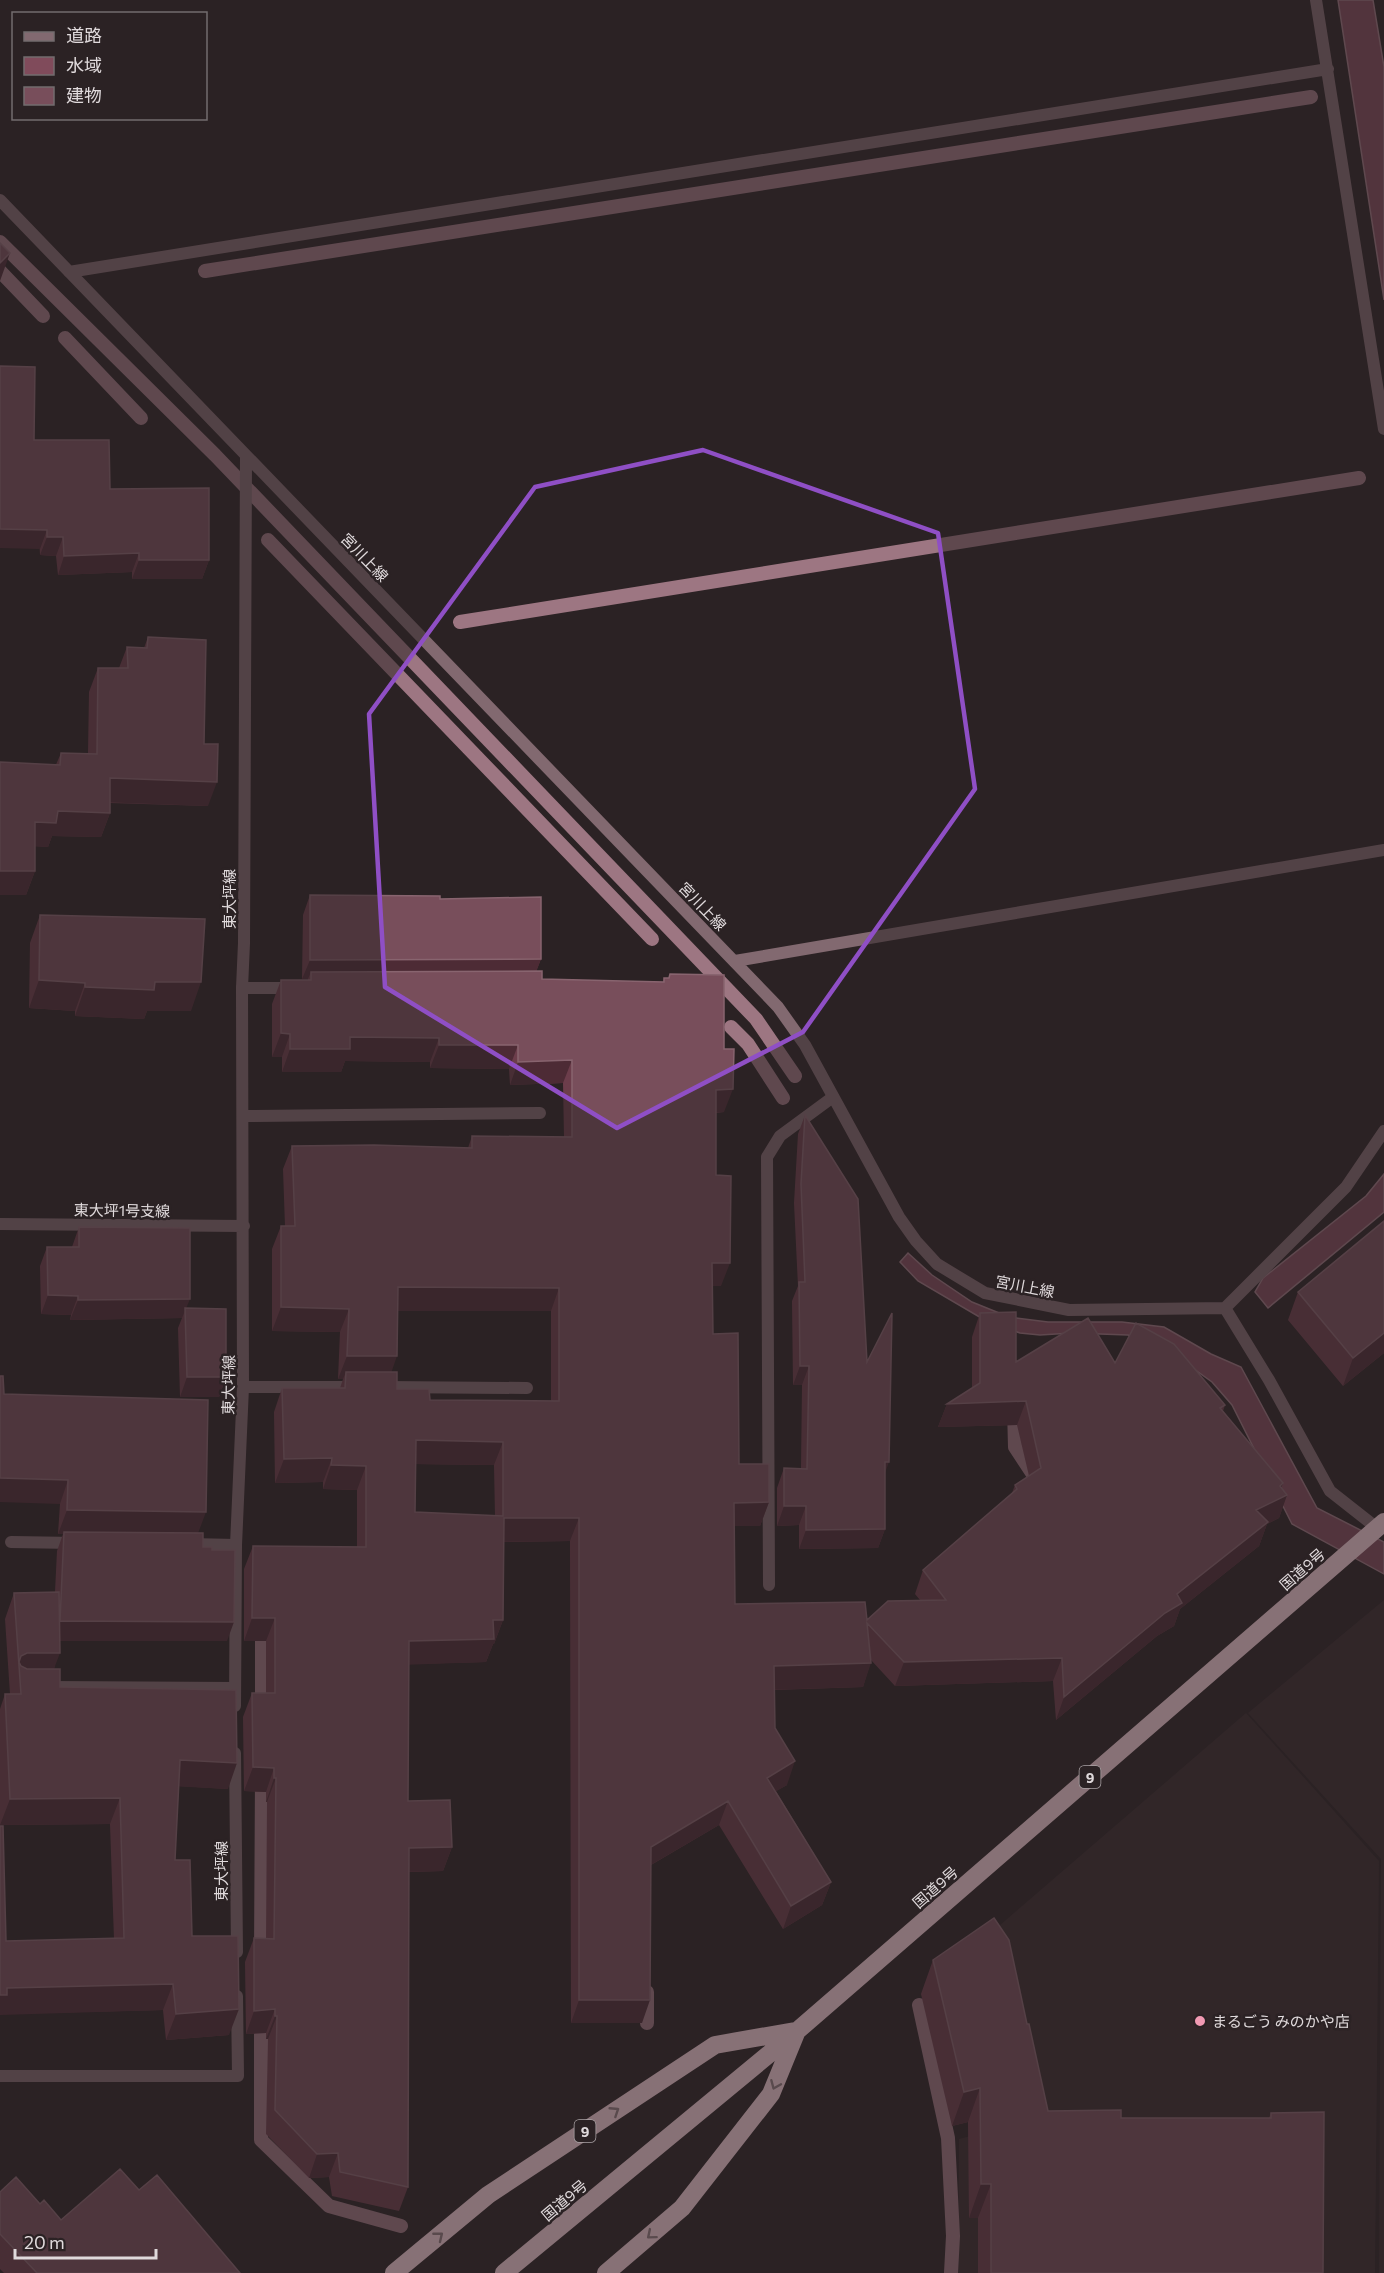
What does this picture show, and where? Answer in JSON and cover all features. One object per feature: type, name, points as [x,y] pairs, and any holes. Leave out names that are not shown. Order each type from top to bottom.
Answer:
[{"type":"highway","name":"国道9号","points":[[504,2273],[797,2031],[1381,1525]]},
{"type":"highway","name":"9","points":[[394,2273],[488,2195],[715,2045],[797,2031]]},
{"type":"highway","name":"9","points":[[606,2273],[689,2200],[771,2094],[797,2031]]},
{"type":"street","points":[[1316,0],[1384,429]]},
{"type":"street","points":[[69,272],[1328,69]]},
{"type":"street","name":"宮川上線","points":[[0,200],[778,1007],[805,1045],[898,1216],[936,1264],[985,1293],[1069,1310],[1225,1308]]},
{"type":"street","name":"東大坪線","points":[[0,2076],[238,2076],[235,1688],[236,1545],[243,1387],[242,988],[246,456]]},
{"type":"street","points":[[735,961],[1384,850]]},
{"type":"street","points":[[242,988],[301,988]]},
{"type":"street","points":[[769,1585],[767,1157],[780,1136],[833,1097]]},
{"type":"street","points":[[244,1116],[540,1113]]},
{"type":"street","points":[[1381,1525],[1330,1491],[1269,1380],[1225,1308],[1346,1187],[1384,1131]]},
{"type":"street","name":"東大坪1号支線","points":[[0,1224],[244,1226]]},
{"type":"street","points":[[243,1387],[527,1388]]},
{"type":"street","points":[[11,1542],[94,1543]]},
{"type":"street","points":[[177,1544],[236,1545]]},
{"type":"street","points":[[29,1687],[235,1688]]},
{"type":"highlighted area","points":[[703,450],[938,533],[975,789],[803,1032],[617,1128],[385,987],[369,714],[535,487]]},
{"type":"shaded area","points":[[1384,1600],[1384,2273],[1379,2273],[1381,1859],[1248,1713]]},
{"type":"shaded area","name":"まるごう みのかや店","points":[[1246,1713],[1379,1861],[1375,2273],[958,2273],[959,2139],[1048,2116],[999,1926]]},
{"type":"water","points":[[1338,0],[1373,0],[1384,67],[1384,300]]},
{"type":"water","points":[[1384,1174],[1384,1212],[1268,1308],[1255,1292],[1263,1278],[1366,1196]]},
{"type":"water","points":[[908,1253],[932,1275],[972,1302],[1009,1317],[1048,1322],[1122,1322],[1164,1327],[1211,1354],[1241,1367],[1317,1508],[1384,1542],[1384,1574],[1292,1524],[1232,1405],[1212,1382],[1170,1352],[1128,1335],[1072,1333],[1040,1335],[1020,1333],[988,1322],[918,1281],[900,1262]]},
{"type":"building","points":[[0,243],[10,253],[0,263]]},
{"type":"building","points":[[0,366],[35,367],[34,440],[109,440],[110,489],[209,488],[209,560],[139,560],[139,553],[64,556],[63,537],[47,537],[47,530],[0,529]]},
{"type":"building","points":[[148,637],[206,640],[204,744],[218,744],[217,782],[110,778],[110,813],[58,811],[56,823],[35,822],[35,871],[0,871],[0,762],[60,765],[61,753],[97,754],[98,668],[128,668],[127,647],[147,648]]},
{"type":"building","points":[[310,895],[440,896],[440,899],[541,897],[541,959],[310,960]]},
{"type":"building","points":[[40,915],[205,919],[201,982],[155,982],[154,990],[85,987],[85,983],[39,980]]},
{"type":"building","points":[[542,971],[542,979],[664,982],[664,978],[669,978],[670,974],[724,975],[724,1049],[734,1049],[733,1089],[716,1090],[716,1175],[731,1176],[730,1263],[712,1263],[713,1334],[738,1333],[739,1464],[769,1464],[769,1502],[734,1503],[735,1604],[865,1602],[867,1620],[888,1601],[946,1600],[923,1570],[1017,1489],[1015,1485],[1041,1468],[1026,1401],[947,1404],[980,1383],[980,1313],[1016,1312],[1016,1362],[1088,1318],[1115,1363],[1136,1323],[1174,1344],[1225,1405],[1220,1408],[1283,1483],[1280,1486],[1287,1495],[1256,1510],[1268,1522],[1177,1594],[1182,1603],[1165,1613],[1064,1697],[1062,1658],[904,1662],[867,1623],[871,1663],[774,1666],[775,1728],[795,1761],[767,1778],[831,1882],[791,1906],[728,1801],[651,1847],[650,2000],[579,2000],[579,1518],[504,1518],[503,1620],[493,1620],[494,1639],[409,1641],[408,1801],[450,1800],[452,1847],[409,1848],[408,2187],[340,2172],[338,2153],[317,2154],[275,2110],[277,2016],[275,2016],[275,2009],[254,2011],[254,1938],[274,1939],[276,1778],[274,1778],[274,1768],[253,1767],[252,1693],[275,1693],[275,1618],[252,1618],[253,1546],[366,1547],[366,1466],[331,1465],[332,1458],[284,1459],[282,1388],[345,1388],[346,1372],[397,1372],[397,1389],[429,1389],[430,1400],[559,1401],[559,1288],[398,1287],[397,1356],[347,1356],[349,1309],[281,1307],[281,1226],[295,1226],[292,1146],[374,1145],[472,1148],[472,1136],[572,1137],[572,1060],[518,1062],[518,1045],[439,1045],[439,1038],[350,1037],[350,1049],[290,1049],[290,1034],[281,1033],[281,980],[311,980],[311,972]],"holes":[[[416,1440],[503,1442],[503,1516],[415,1512]]]},
{"type":"building","points":[[805,1115],[858,1199],[867,1362],[892,1313],[889,1462],[885,1462],[885,1529],[806,1530],[806,1506],[784,1506],[784,1468],[807,1469],[809,1366],[800,1366],[799,1282],[805,1282],[801,1184]]},
{"type":"building","points":[[1384,1221],[1384,1333],[1353,1358],[1298,1292]]},
{"type":"building","points":[[79,1227],[190,1228],[190,1299],[78,1300],[78,1296],[48,1295],[47,1247],[79,1247]]},
{"type":"building","points":[[185,1308],[226,1309],[226,1377],[187,1377]]},
{"type":"building","points":[[0,1376],[3,1376],[4,1394],[208,1400],[206,1512],[67,1510],[68,1480],[0,1478]]},
{"type":"building","points":[[64,1532],[203,1533],[203,1547],[212,1547],[212,1550],[235,1550],[234,1622],[60,1621]]},
{"type":"building","points":[[59,1592],[60,1653],[27,1653],[21,1656],[19,1662],[21,1666],[27,1669],[60,1669],[60,1687],[236,1690],[237,1763],[180,1760],[175,1860],[190,1860],[192,1936],[238,1936],[239,2009],[176,2014],[173,1984],[7,1988],[7,1995],[0,1995],[0,1826],[3,1826],[6,1941],[124,1938],[120,1798],[10,1799],[5,1694],[21,1694],[14,1593]]},
{"type":"building","points":[[994,1918],[1009,1940],[1048,2111],[1121,2110],[1121,2118],[1271,2118],[1271,2113],[1324,2112],[1323,2273],[991,2273],[991,2184],[981,2184],[980,2088],[964,2092],[933,1960]]},
{"type":"building","points":[[120,2169],[139,2190],[157,2175],[240,2273],[37,2273],[0,2234],[0,2192],[16,2177],[40,2204],[44,2200],[61,2220]]},
{"type":"waterway","points":[[205,271],[1311,97]]},
{"type":"waterway","points":[[0,242],[215,455],[756,1019],[795,1076]]},
{"type":"waterway","points":[[0,271],[43,316]]},
{"type":"waterway","points":[[65,338],[141,418]]},
{"type":"waterway","points":[[460,622],[1359,478]]},
{"type":"waterway","points":[[268,540],[652,939]]},
{"type":"waterway","points":[[731,1027],[748,1044],[783,1098]]},
{"type":"waterway","points":[[1014,1408],[1015,1447],[1036,1479]]},
{"type":"waterway","points":[[262,1624],[262,1710]]},
{"type":"waterway","points":[[261,1956],[262,1774]]},
{"type":"waterway","points":[[647,1992],[647,2023]]},
{"type":"waterway","points":[[919,2005],[948,2138],[953,2236],[951,2273]]},
{"type":"waterway","points":[[261,2017],[261,2140],[329,2206],[401,2226]]},
{"type":"place","name":"まるごう みのかや店","points":[[1200,2021]]}]
